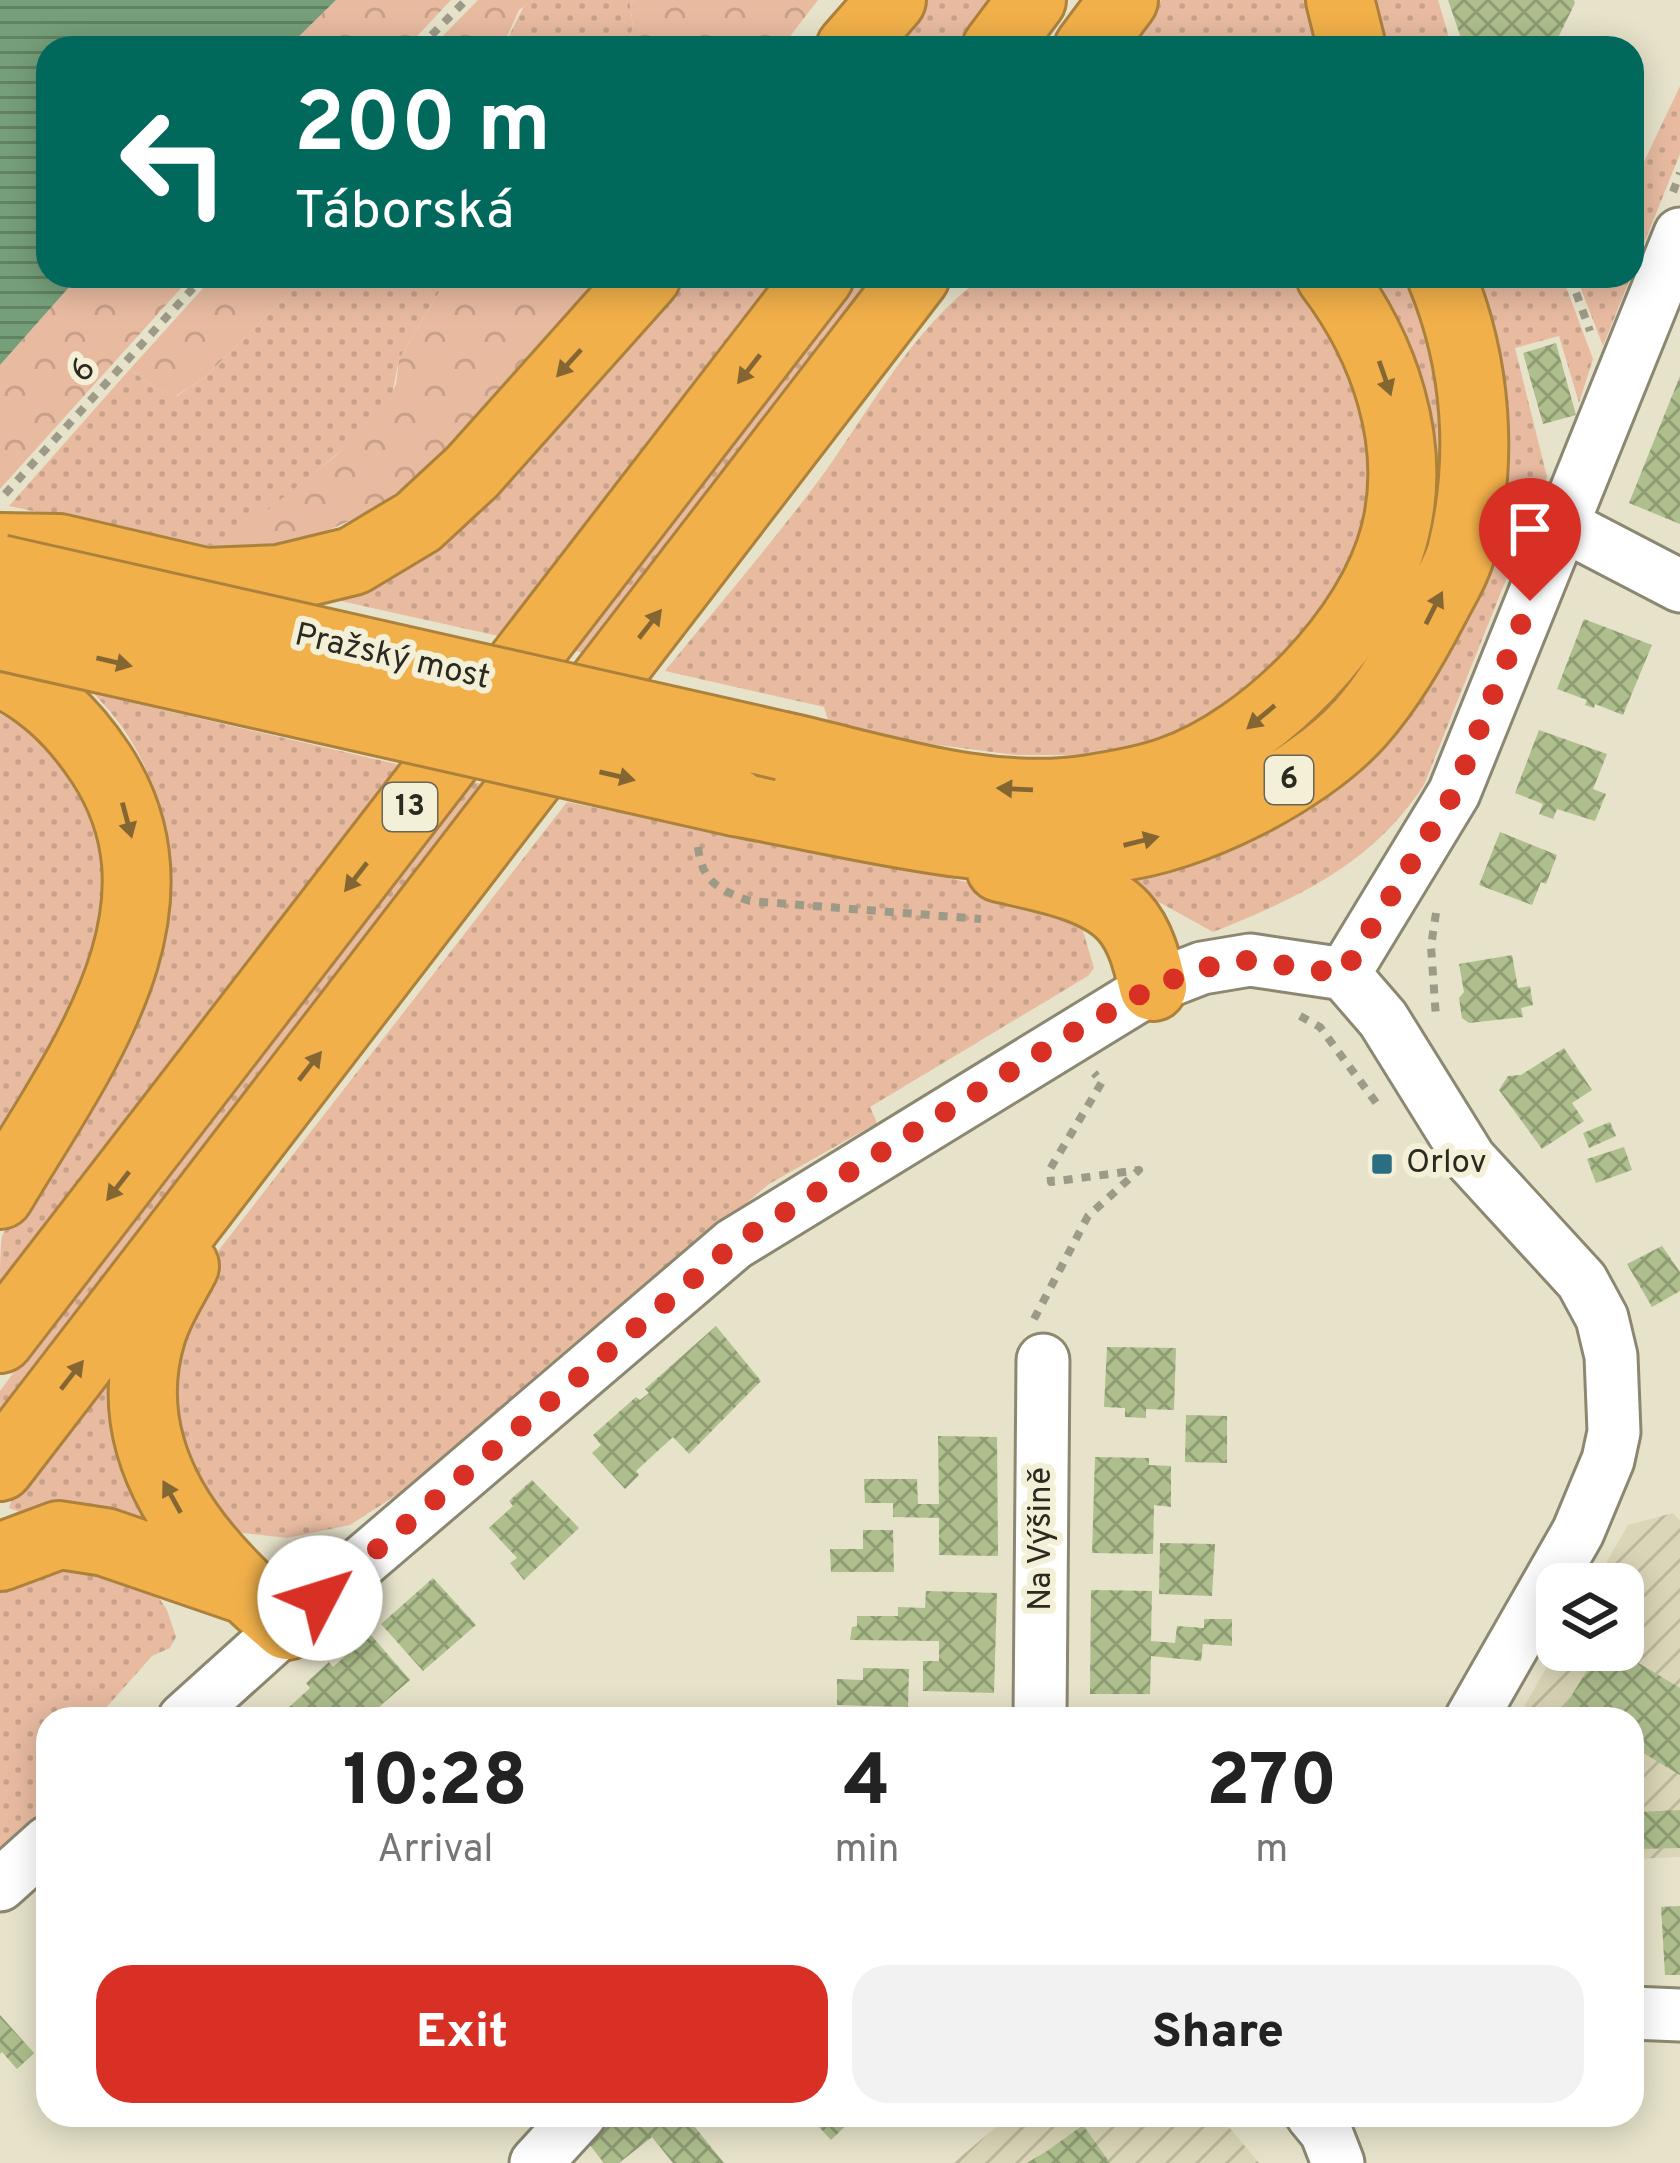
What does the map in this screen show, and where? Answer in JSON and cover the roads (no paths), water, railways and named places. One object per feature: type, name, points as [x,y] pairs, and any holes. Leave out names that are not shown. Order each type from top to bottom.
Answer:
[{"type":"highway","points":[[860,36],[892,0]]},
{"type":"highway","points":[[1004,36],[1033,0]]},
{"type":"highway","points":[[1097,36],[1124,0]]},
{"type":"highway","points":[[1340,0],[1349,36]]},
{"type":"highway","points":[[0,547],[59,548],[205,582],[279,579],[353,560],[418,522],[472,472],[635,288]]},
{"type":"highway","name":"13","points":[[0,1339],[811,288]]},
{"type":"highway","name":"13","points":[[0,1467],[907,288]]},
{"type":"highway","points":[[785,450],[940,288]]},
{"type":"highway","name":"Pražský most","points":[[0,569],[951,783],[1086,790],[1172,771],[1241,733],[1315,673],[1366,605],[1395,533],[1402,460],[1390,389],[1366,329],[1338,288]]},
{"type":"highway","name":"6","points":[[716,818],[982,846],[1115,848],[1200,826],[1274,791],[1358,725],[1410,655],[1460,556],[1475,472],[1473,392],[1446,288]]},
{"type":"highway","name":"Pražský most","points":[[0,636],[716,818]]},
{"type":"highway","points":[[0,673],[46,700],[83,737],[120,793],[134,844],[135,904],[129,955],[116,992],[0,1195]]},
{"type":"highway","points":[[716,818],[1030,875],[1087,893],[1123,915],[1144,951],[1153,987]]},
{"type":"highway","points":[[260,1131],[152,1333],[145,1384],[147,1444],[172,1503],[265,1607]]},
{"type":"highway","points":[[0,1557],[59,1535],[105,1542],[265,1607]]},
{"type":"street","points":[[1343,974],[1454,793],[1680,234]]},
{"type":"street","points":[[1561,524],[1680,586]]},
{"type":"street","points":[[193,1707],[265,1607],[734,1244],[1153,987],[1202,968],[1250,960],[1343,974],[1383,1019],[1470,1159],[1582,1281],[1602,1318],[1611,1356],[1614,1432],[1608,1460],[1578,1532],[1478,1707]]},
{"type":"street","name":"Na Výšině","points":[[1040,1707],[1043,1360]]},
{"type":"street","points":[[0,1885],[36,1853]]},
{"type":"street","points":[[1644,2014],[1680,2015]]},
{"type":"street","points":[[536,2163],[569,2127]]},
{"type":"street","points":[[1322,2127],[1338,2163]]},
{"type":"place","name":"Orlov","points":[[1382,1164]]}]
